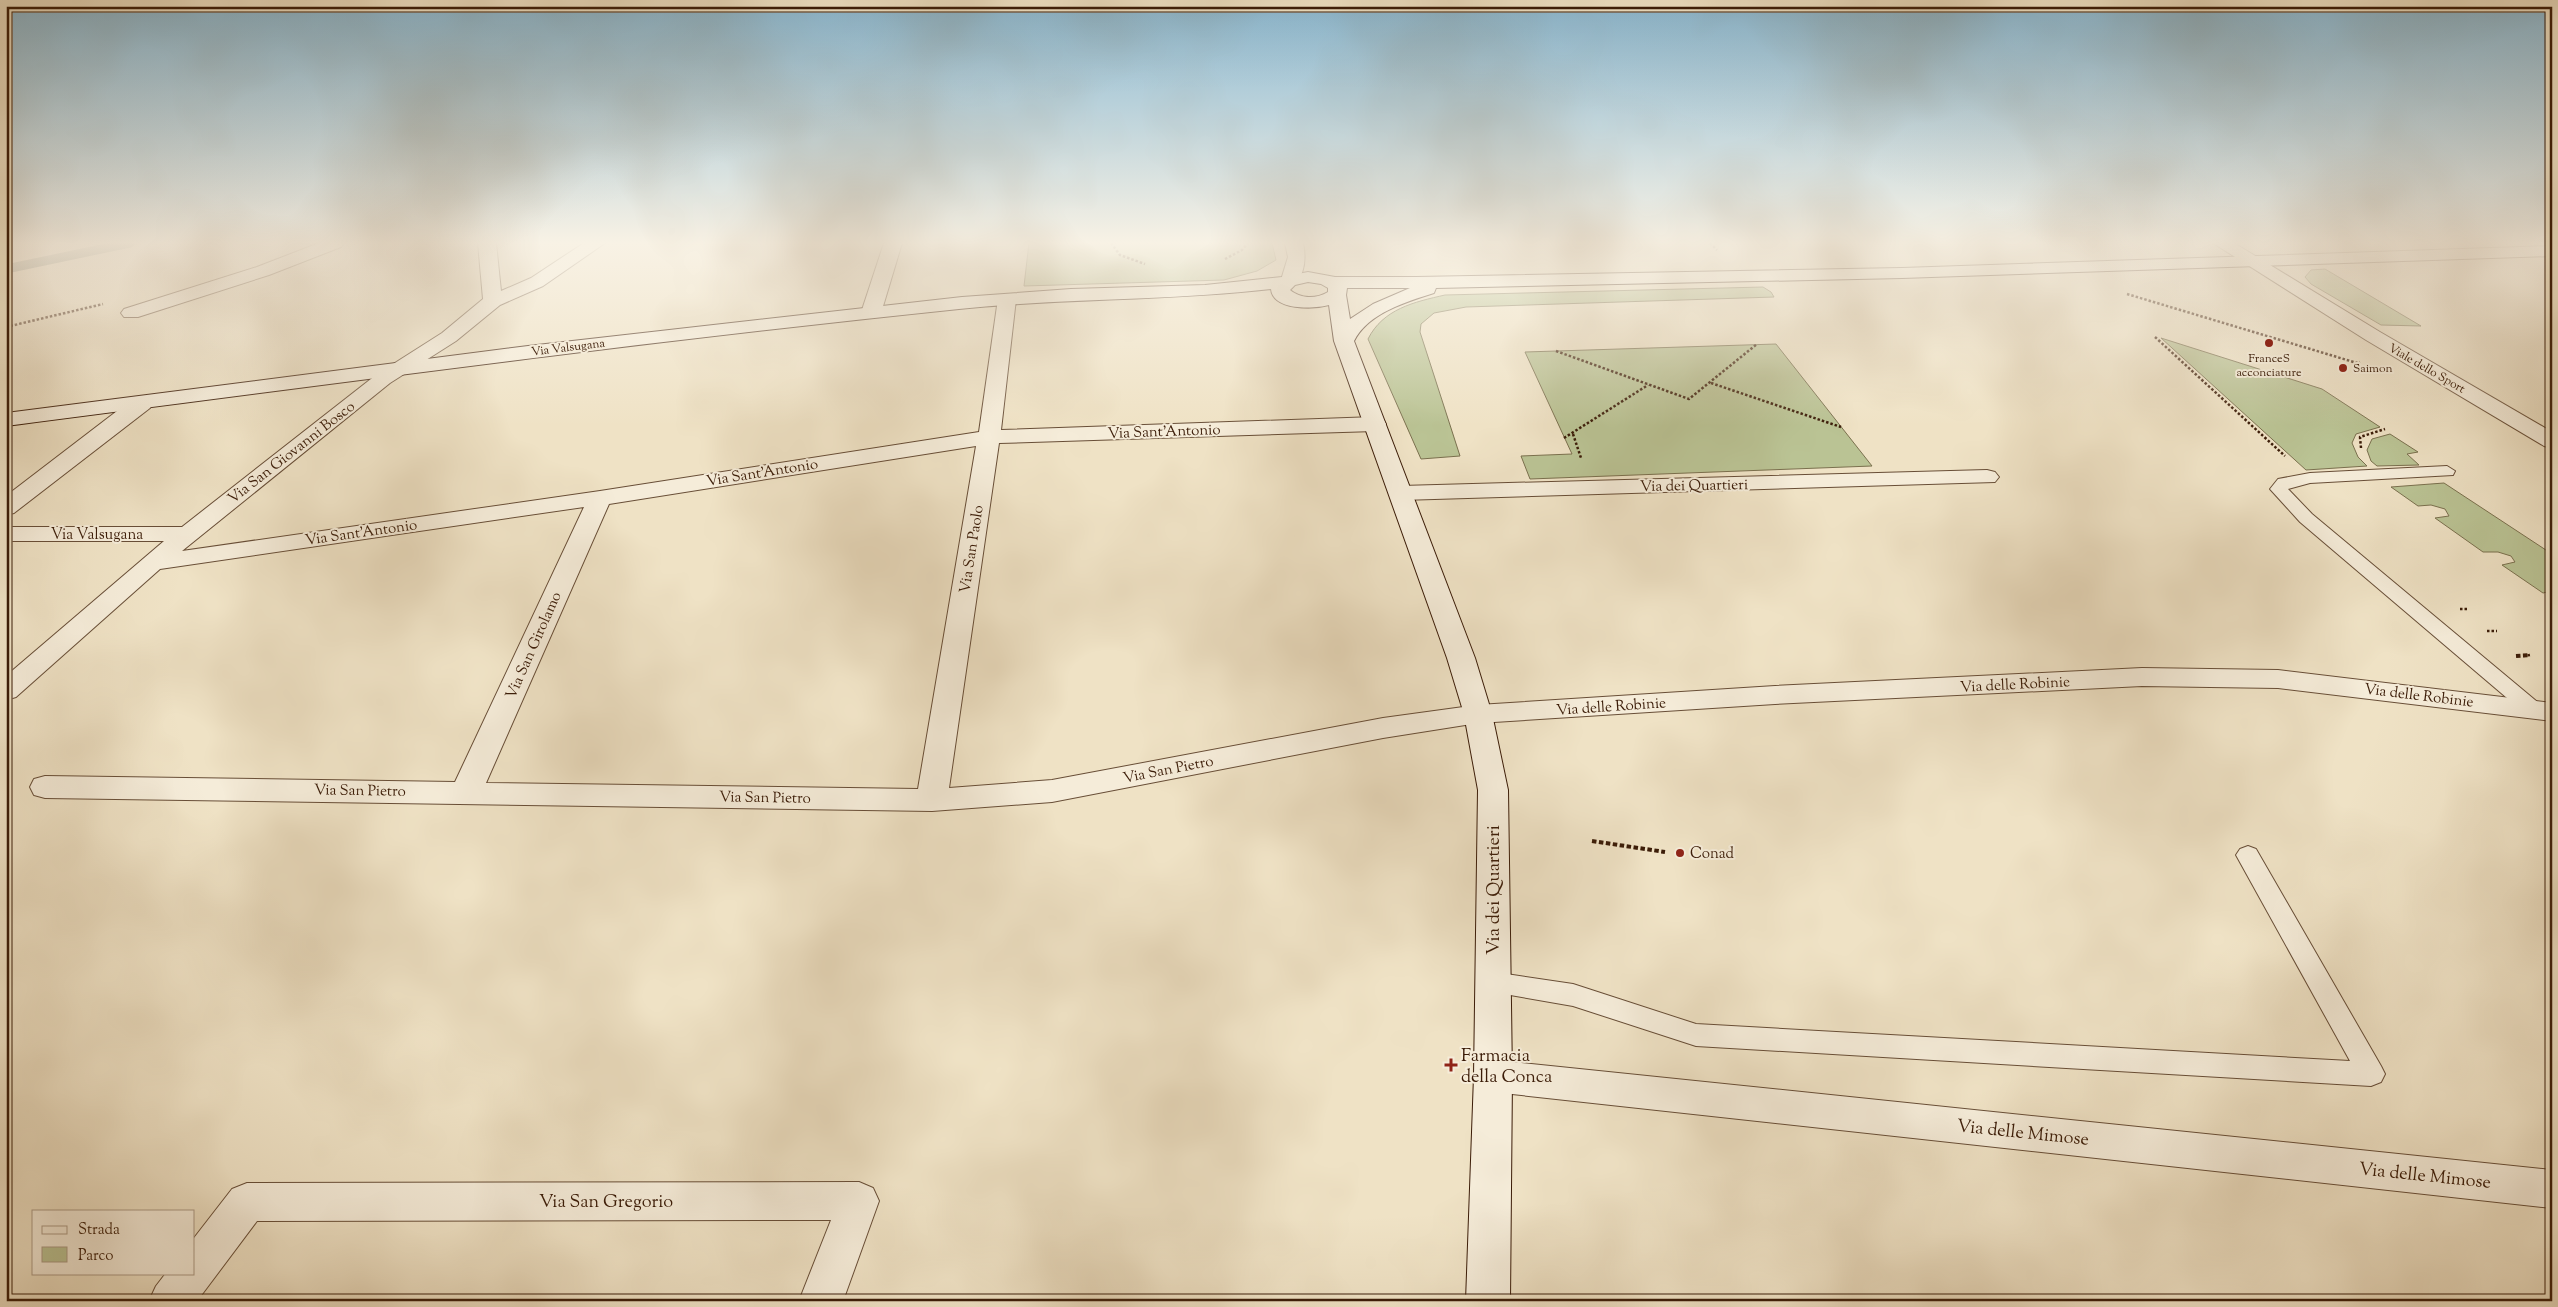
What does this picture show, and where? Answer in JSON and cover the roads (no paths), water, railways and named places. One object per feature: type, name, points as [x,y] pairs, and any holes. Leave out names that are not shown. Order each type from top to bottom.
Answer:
[{"type":"street","points":[[131,313],[159,304]]},
{"type":"street","name":"Via San Giovanni Bosco","points":[[6,691],[152,563],[188,534],[397,370],[450,337],[489,304]]},
{"type":"street","points":[[871,313],[874,304]]},
{"type":"street","name":"Via Valsugana","points":[[6,420],[596,344],[958,304]]},
{"type":"street","name":"Via San Paolo","points":[[932,800],[989,437],[1005,304]]},
{"type":"street","points":[[1307,304],[1342,335],[1355,324],[1389,304]]},
{"type":"street","name":"Via dei Quartieri","points":[[1335,304],[1342,335],[1461,658],[1478,714],[1493,790],[1493,1076],[1488,1301]]},
{"type":"street","name":"Viale dello Sport","points":[[2321,304],[2552,441]]},
{"type":"street","points":[[6,508],[142,403]]},
{"type":"street","name":"Via Sant'Antonio","points":[[152,563],[600,498],[989,437],[1375,424]]},
{"type":"street","name":"Via dei Quartieri","points":[[1401,493],[1987,477]]},
{"type":"street","name":"Via San Girolamo","points":[[466,792],[600,498]]},
{"type":"street","name":"Via Valsugana","points":[[6,534],[188,534]]},
{"type":"street","name":"Via delle Robinie","points":[[1478,714],[1775,695],[2142,677],[2278,679],[2543,711]]},
{"type":"street","name":"Via San Pietro","points":[[45,786],[932,800],[1052,792],[1383,728],[1478,714]]},
{"type":"street","name":"Via delle Mimose","points":[[1493,1076],[2552,1188]]},
{"type":"street","name":"Via San Gregorio","points":[[195,1269],[247,1202],[859,1201],[821,1301]]},
{"type":"street","points":[[171,1301],[191,1274]]},
{"type":"lane","points":[[2447,471],[2310,478],[2284,483],[2278,489],[2306,518],[2543,711]]},
{"type":"lane","points":[[1493,982],[1573,994],[1696,1035],[2371,1074],[2248,855]]},
{"type":"place","name":"FranceS acconciature","points":[[2269,343]]},
{"type":"place","name":"Saimon","points":[[2343,368]]},
{"type":"place","name":"Conad","points":[[1680,853]]},
{"type":"place","name":"Farmacia della Conca","points":[[1451,1065]]}]
